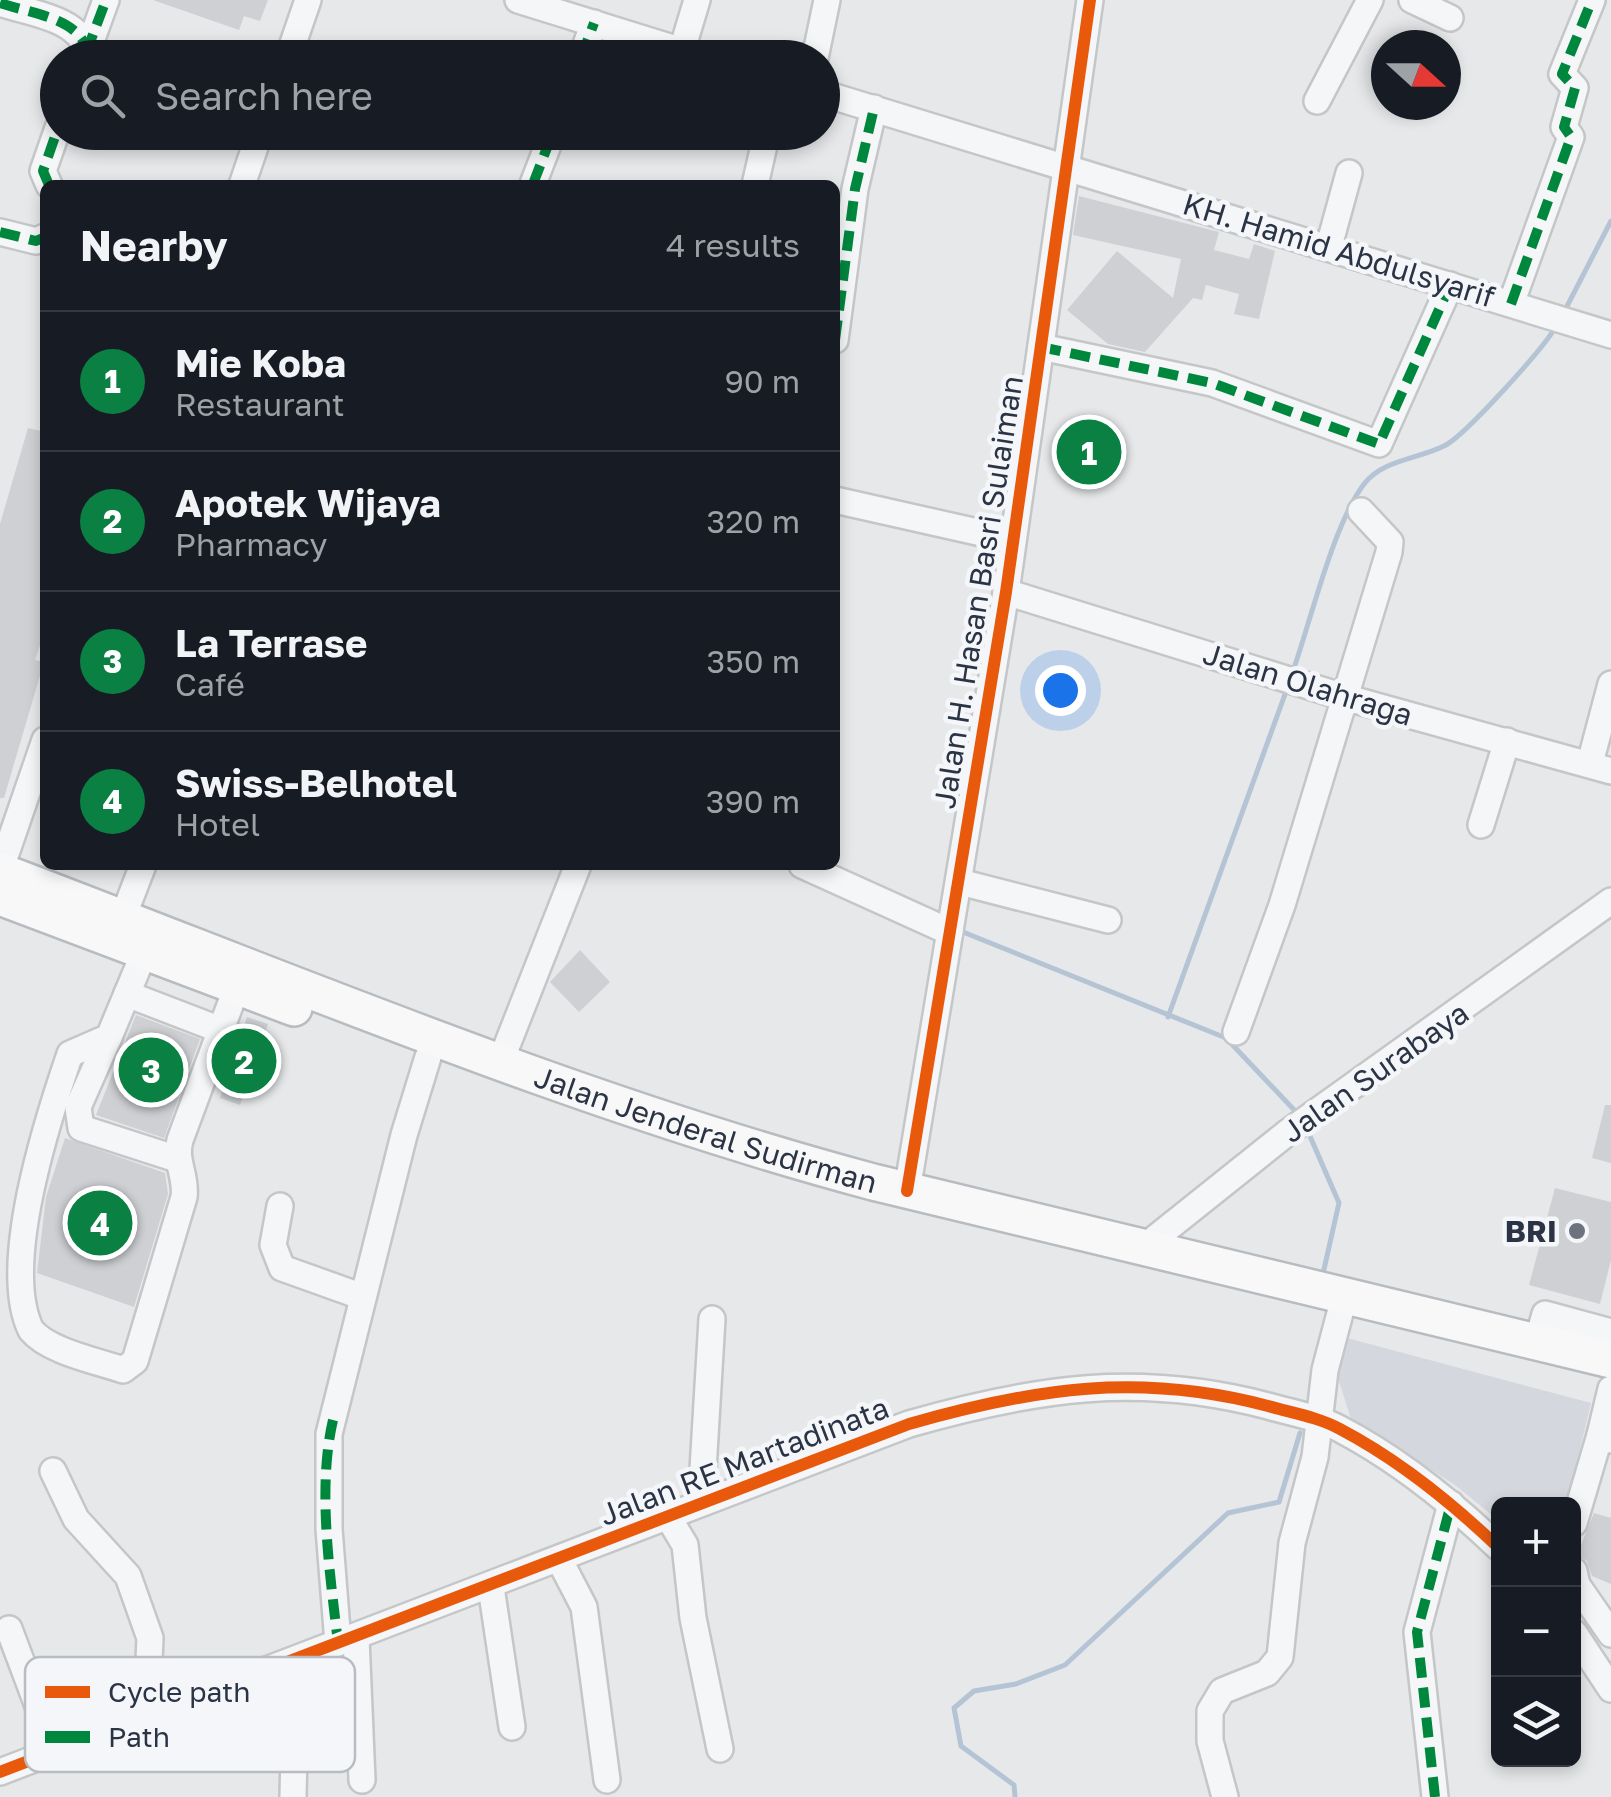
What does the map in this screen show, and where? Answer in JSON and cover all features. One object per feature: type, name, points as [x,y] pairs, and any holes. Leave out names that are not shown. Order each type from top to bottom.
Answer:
[{"type":"highway","name":"Jalan Jenderal Sudirman","points":[[0,871],[122,917],[428,1058],[774,1175],[1340,1309],[1537,1343],[1611,1360]]},
{"type":"highway","name":"Jalan Jenderal Sudirman","points":[[0,898],[144,952],[241,975],[753,1148],[906,1191],[1143,1248],[1611,1387]]},
{"type":"street","points":[[96,40],[106,0]]},
{"type":"street","points":[[294,40],[308,0]]},
{"type":"street","points":[[518,0],[647,40]]},
{"type":"street","points":[[695,40],[698,0]]},
{"type":"street","points":[[819,40],[827,0]]},
{"type":"street","name":"Jalan H. Hasan Basri Sulaiman","points":[[906,1191],[1006,592],[1090,0]]},
{"type":"street","points":[[1317,101],[1370,0]]},
{"type":"street","points":[[1412,0],[1450,18]]},
{"type":"street","points":[[1511,304],[1571,136],[1564,127],[1575,88],[1562,74],[1592,0]]},
{"type":"street","points":[[0,3],[72,28],[84,40]]},
{"type":"street","points":[[588,40],[594,24]]},
{"type":"street","name":"KH. Hamid Abdulsyarif","points":[[840,99],[1611,335]]},
{"type":"street","points":[[840,265],[874,108]]},
{"type":"street","points":[[47,180],[43,171],[50,150]]},
{"type":"street","points":[[244,180],[254,150]]},
{"type":"street","points":[[535,180],[546,150]]},
{"type":"street","points":[[756,180],[764,150]]},
{"type":"street","points":[[1329,246],[1349,173]]},
{"type":"street","points":[[0,232],[40,239]]},
{"type":"street","points":[[1041,347],[1212,383],[1379,444],[1450,285]]},
{"type":"street","points":[[840,501],[1013,540]]},
{"type":"street","points":[[1236,1032],[1282,905],[1390,547],[1362,511]]},
{"type":"street","name":"Jalan Olahraga","points":[[1006,592],[1344,697],[1600,767]]},
{"type":"street","points":[[1600,767],[1611,684]]},
{"type":"street","points":[[1481,825],[1507,742]]},
{"type":"street","points":[[0,871],[40,755]]},
{"type":"street","points":[[122,917],[142,870]]},
{"type":"street","points":[[500,1063],[576,870]]},
{"type":"street","points":[[814,870],[951,927]]},
{"type":"street","points":[[960,882],[1108,920]]},
{"type":"street","name":"Jalan Surabaya","points":[[1143,1248],[1287,1133],[1611,900]]},
{"type":"street","points":[[144,952],[78,1108],[81,1128],[176,1159]]},
{"type":"street","points":[[108,1037],[70,1054],[46,1114],[21,1208],[11,1266],[31,1331],[46,1342],[124,1370],[135,1361],[186,1186],[176,1159],[218,1029],[241,975]]},
{"type":"street","points":[[127,994],[218,1029]]},
{"type":"street","points":[[349,1657],[329,1528],[328,1445],[428,1058]]},
{"type":"street","points":[[280,1206],[273,1244],[282,1268],[364,1297]]},
{"type":"street","points":[[1225,1797],[1210,1741],[1210,1711],[1222,1691],[1267,1673],[1280,1658],[1298,1525],[1322,1421],[1325,1370],[1340,1309]]},
{"type":"street","points":[[1537,1343],[1544,1314],[1611,1332]]},
{"type":"street","points":[[702,1504],[712,1319]]},
{"type":"street","name":"Jalan RE Martadinata","points":[[301,1657],[910,1424],[1034,1392],[1166,1386],[1211,1392],[1322,1421],[1451,1504],[1491,1541]]},
{"type":"street","points":[[1581,1505],[1605,1438],[1611,1387]]},
{"type":"street","points":[[53,1471],[76,1519],[128,1576],[150,1638],[149,1657]]},
{"type":"street","points":[[1435,1797],[1417,1632],[1451,1504]]},
{"type":"street","points":[[666,1515],[686,1546],[693,1618],[720,1749]]},
{"type":"street","points":[[560,1559],[584,1608],[607,1780]]},
{"type":"street","points":[[491,1587],[512,1727]]},
{"type":"street","points":[[1581,1595],[1611,1634]]},
{"type":"street","points":[[9,1629],[25,1672]]},
{"type":"street","points":[[1581,1644],[1611,1689]]},
{"type":"street","points":[[355,1715],[362,1780]]},
{"type":"street","name":"Jalan RE Martadinata","points":[[0,1772],[25,1762]]},
{"type":"street","points":[[292,1797],[293,1772]]},
{"type":"shaded area","points":[[1347,1338],[1591,1403],[1569,1497],[1491,1497],[1491,1514],[1455,1485],[1351,1419],[1337,1375]]},
{"type":"building","points":[[153,0],[268,0],[260,21],[244,16],[239,30]]},
{"type":"building","points":[[1079,196],[1219,232],[1214,250],[1249,259],[1254,244],[1275,251],[1259,319],[1234,314],[1239,294],[1206,285],[1202,300],[1193,298],[1145,352],[1108,344],[1067,310],[1117,251],[1173,298],[1181,259],[1073,235]]},
{"type":"building","points":[[28,428],[40,431],[40,645],[35,660],[40,661],[40,676],[4,798],[0,798],[0,524]]},
{"type":"building","points":[[580,950],[610,982],[579,1012],[550,982]]},
{"type":"building","points":[[136,1015],[200,1039],[164,1138],[96,1115]]},
{"type":"building","points":[[247,1017],[268,1024],[240,1105],[220,1098]]},
{"type":"building","points":[[1605,1105],[1611,1105],[1611,1163],[1592,1158]]},
{"type":"building","points":[[65,1138],[165,1173],[168,1194],[134,1307],[37,1273],[46,1197]]},
{"type":"building","name":"BRI","points":[[1555,1188],[1611,1202],[1611,1260],[1600,1304],[1529,1285]]},
{"type":"building","points":[[1594,1513],[1611,1518],[1611,1584],[1592,1576],[1587,1561],[1581,1557],[1581,1545]]},
{"type":"waterway","points":[[1563,314],[1611,221]]},
{"type":"waterway","points":[[1293,671],[1342,523],[1364,484],[1381,469],[1436,450],[1456,437],[1504,390],[1555,328]]},
{"type":"waterway","points":[[1168,1017],[1288,686]]},
{"type":"waterway","points":[[958,930],[1226,1038],[1298,1114]]},
{"type":"waterway","points":[[1306,1127],[1339,1203],[1322,1278]]},
{"type":"waterway","points":[[1015,1797],[1014,1785],[961,1746],[954,1708],[974,1691],[1016,1684],[1065,1665],[1228,1513],[1279,1502],[1300,1433]]},
{"type":"marked path","points":[[91,40],[106,0]]},
{"type":"marked path","points":[[1511,304],[1571,137],[1564,127],[1575,88],[1562,74],[1592,0]]},
{"type":"marked path","points":[[0,3],[64,24],[82,40]]},
{"type":"marked path","points":[[588,40],[594,23]]},
{"type":"marked path","points":[[840,302],[855,189],[874,108]]},
{"type":"marked path","points":[[47,180],[43,171],[50,150]]},
{"type":"marked path","points":[[535,180],[546,150]]},
{"type":"marked path","points":[[0,232],[40,239]]},
{"type":"marked path","points":[[1041,347],[1212,383],[1379,444],[1450,285]]},
{"type":"marked path","points":[[333,1420],[325,1502],[338,1643]]},
{"type":"marked path","points":[[1435,1797],[1417,1632],[1451,1504]]},
{"type":"cycle path","points":[[907,1191],[1006,592],[1090,0]]},
{"type":"cycle path","points":[[300,1657],[909,1424],[1000,1401],[1087,1389],[1175,1389],[1314,1418],[1340,1429],[1403,1468],[1491,1541]]},
{"type":"cycle path","points":[[0,1772],[25,1762]]},
{"type":"place","name":"Mie Koba","points":[[1089,452]]},
{"type":"place","name":"Apotek Wijaya","points":[[244,1061]]},
{"type":"place","name":"La Terrase","points":[[151,1070]]},
{"type":"place","name":"Swiss-Belhotel","points":[[100,1223]]},
{"type":"place","name":"BRI","points":[[1577,1231]]}]
